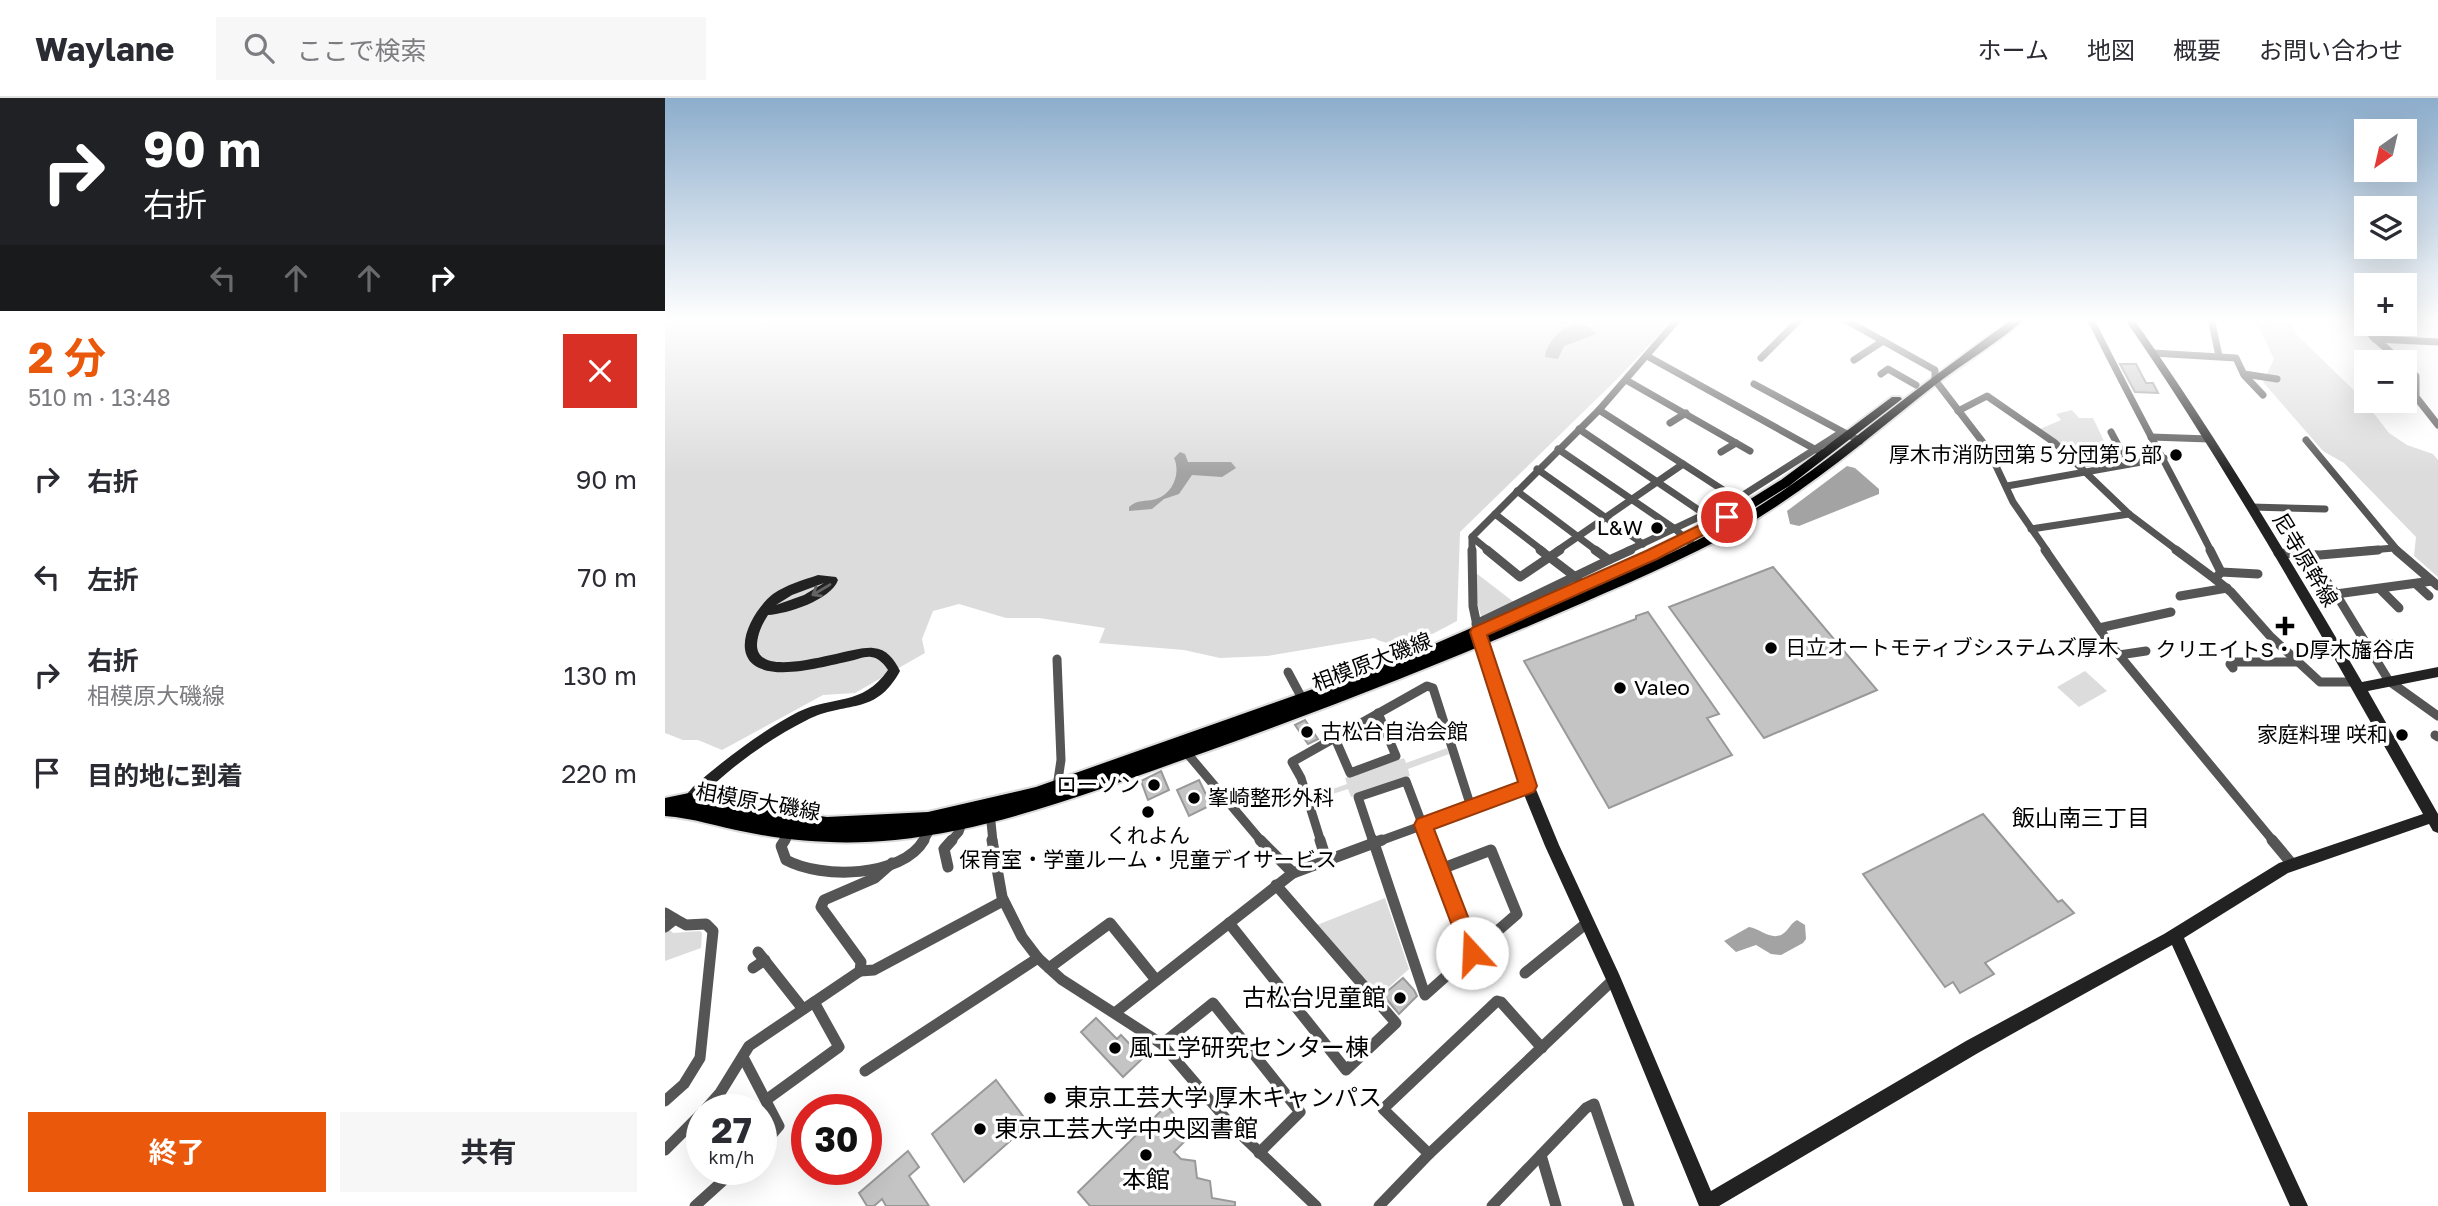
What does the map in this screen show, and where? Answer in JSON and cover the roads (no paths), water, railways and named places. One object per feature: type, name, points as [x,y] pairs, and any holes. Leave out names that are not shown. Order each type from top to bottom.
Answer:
[{"type":"main road","name":"相模原大磯線","points":[[665,810],[684,810],[790,833],[863,835],[962,823],[1415,659],[1583,585],[1691,543],[1820,452],[1850,436],[1943,370]]},
{"type":"main road","name":"相模原大磯線","points":[[1747,506],[1792,491],[1850,436],[1916,385],[1935,375]]},
{"type":"main road","name":"相模原大磯線","points":[[665,804],[689,800],[776,818],[827,824],[927,819],[990,812],[1059,798],[1414,670],[1478,632]]},
{"type":"street","points":[[1635,370],[1599,410],[1537,469],[1472,537],[1473,606],[1478,632],[1528,786],[1708,1204],[1972,1047],[2175,935],[2292,864],[2433,814]]},
{"type":"street","points":[[1672,370],[1820,452]]},
{"type":"street","points":[[1881,374],[1888,370]]},
{"type":"street","points":[[1896,370],[1916,385]]},
{"type":"street","points":[[1927,370],[1935,375],[1987,449],[2031,529],[2099,628],[2292,864]]},
{"type":"street","points":[[2116,370],[2164,458],[2218,576],[2298,662],[2324,684],[2358,685],[2438,671]]},
{"type":"street","name":"尼寺原幹線","points":[[2164,370],[2251,507],[2433,814]]},
{"type":"street","points":[[2243,370],[2263,395]]},
{"type":"street","points":[[2244,374],[2277,379]]},
{"type":"street","points":[[1626,380],[1751,451]]},
{"type":"street","points":[[1758,387],[1850,436]]},
{"type":"street","points":[[1646,404],[1657,396]]},
{"type":"street","points":[[1958,411],[1987,396],[2031,425],[2087,471],[2129,514],[2218,576],[2258,574]]},
{"type":"street","points":[[2417,398],[2438,425]]},
{"type":"street","points":[[1599,410],[1747,506]]},
{"type":"street","points":[[1670,423],[1686,413]]},
{"type":"street","points":[[1579,429],[1706,515]]},
{"type":"street","points":[[2110,436],[2127,464]]},
{"type":"street","points":[[2151,438],[2209,439]]},
{"type":"street","points":[[2306,440],[2394,548],[2435,584]]},
{"type":"street","points":[[1721,452],[1736,443]]},
{"type":"street","points":[[1558,449],[1675,529],[1691,543]]},
{"type":"street","points":[[2007,486],[2164,458]]},
{"type":"street","points":[[1472,537],[1517,580],[1683,464]]},
{"type":"street","points":[[1537,469],[1643,544]]},
{"type":"street","points":[[1517,491],[1609,560]]},
{"type":"street","points":[[1478,632],[1583,585],[1609,560],[1675,529],[1706,515],[1747,506]]},
{"type":"street","points":[[2251,507],[2325,509]]},
{"type":"street","points":[[1495,514],[1583,585]]},
{"type":"street","points":[[2031,529],[2129,514]]},
{"type":"street","points":[[2278,553],[2307,555],[2394,548]]},
{"type":"street","points":[[2307,555],[2357,624],[2368,648],[2389,681],[2438,716]]},
{"type":"street","points":[[689,800],[709,779],[803,716],[813,711],[863,702],[882,689],[894,671],[882,654],[871,652],[788,666],[761,664],[753,657],[749,649],[764,611],[777,597],[819,579],[831,580],[831,584],[819,592],[781,608],[764,611]]},
{"type":"street","points":[[2416,584],[2429,596]]},
{"type":"street","points":[[2336,594],[2435,584]]},
{"type":"street","points":[[2181,596],[2227,588]]},
{"type":"street","points":[[2380,589],[2399,608]]},
{"type":"street","points":[[2099,628],[2144,621],[2171,612]]},
{"type":"street","points":[[2368,648],[2391,643]]},
{"type":"street","points":[[2119,655],[2146,651]]},
{"type":"street","points":[[1057,787],[1061,760],[1058,659]]},
{"type":"street","points":[[2233,668],[2230,664],[2234,662],[2298,662]]},
{"type":"street","points":[[1288,672],[1303,699]]},
{"type":"street","points":[[1326,859],[1301,778],[1292,762],[1427,686],[1433,688],[1471,807]]},
{"type":"street","points":[[1334,736],[1350,773],[1396,756],[1378,713]]},
{"type":"street","points":[[1186,752],[1252,832],[1293,873]]},
{"type":"street","points":[[1441,869],[1491,850],[1517,914],[1425,995],[1358,797],[1406,781],[1472,953]]},
{"type":"street","points":[[1116,1012],[1293,873],[1528,786]]},
{"type":"street","points":[[990,812],[1003,901],[1022,937],[1038,958],[1061,979],[1162,1044],[1232,1126],[1316,1206]]},
{"type":"street","points":[[948,867],[944,849],[962,823]]},
{"type":"street","points":[[790,833],[781,846],[786,860],[805,871],[839,873],[892,863],[918,851],[931,828]]},
{"type":"street","points":[[860,971],[861,962],[821,907],[824,900],[875,878],[892,863]]},
{"type":"street","points":[[1229,923],[1346,1070],[1396,1023],[1276,885]]},
{"type":"street","points":[[719,1094],[749,1046],[809,1005],[860,971],[874,970],[1003,901]]},
{"type":"street","points":[[665,928],[670,916],[681,925],[706,924],[713,931],[700,1058],[684,1084],[665,1101]]},
{"type":"street","points":[[1525,973],[1588,922]]},
{"type":"street","points":[[1049,968],[1110,923],[1156,979]]},
{"type":"street","points":[[2175,935],[2298,1206]]},
{"type":"street","points":[[753,968],[761,956],[809,1005],[839,1046],[774,1094]]},
{"type":"street","points":[[865,1071],[874,1060],[1038,958]]},
{"type":"street","points":[[1379,1206],[1429,1154],[1613,979]]},
{"type":"street","points":[[1429,1154],[1383,1109],[1487,1010],[1497,1001],[1501,1002],[1542,1048]]},
{"type":"street","points":[[1162,1044],[1213,1003],[1300,1112],[1259,1153]]},
{"type":"street","points":[[743,1056],[763,1094]]},
{"type":"street","points":[[1492,1206],[1586,1108],[1594,1104],[1629,1206]]},
{"type":"street","points":[[665,1150],[686,1128]]},
{"type":"street","points":[[1541,1155],[1556,1206]]},
{"type":"street","points":[[697,1205],[719,1185]]},
{"type":"place","name":"厚木市消防団第５分団第５部","points":[[2176,455]]},
{"type":"place","name":"L&W","points":[[1657,528]]},
{"type":"place","name":"クリエイトS・D厚木旛谷店","points":[[2285,626]]},
{"type":"place","name":"日立オートモティブシステムズ厚木","points":[[1771,648]]},
{"type":"place","name":"Valeo","points":[[1620,688]]},
{"type":"place","name":"古松台自治会館","points":[[1307,732]]},
{"type":"place","name":"家庭料理 咲和","points":[[2402,735]]},
{"type":"place","name":"ローソン","points":[[1154,785]]},
{"type":"place","name":"峯崎整形外科","points":[[1194,798]]},
{"type":"place","name":"くれよん 保育室・学童ルーム・児童デイサービス","points":[[1148,812]]},
{"type":"place","name":"古松台児童館","points":[[1400,998]]},
{"type":"place","name":"風工学研究センター棟","points":[[1115,1048]]},
{"type":"place","name":"東京工芸大学 厚木キャンパス","points":[[1050,1098]]},
{"type":"place","name":"東京工芸大学中央図書館","points":[[980,1129]]},
{"type":"place","name":"本館","points":[[1146,1155]]},
{"type":"district","name":"飯山南三丁目","points":[[2081,818]]}]
